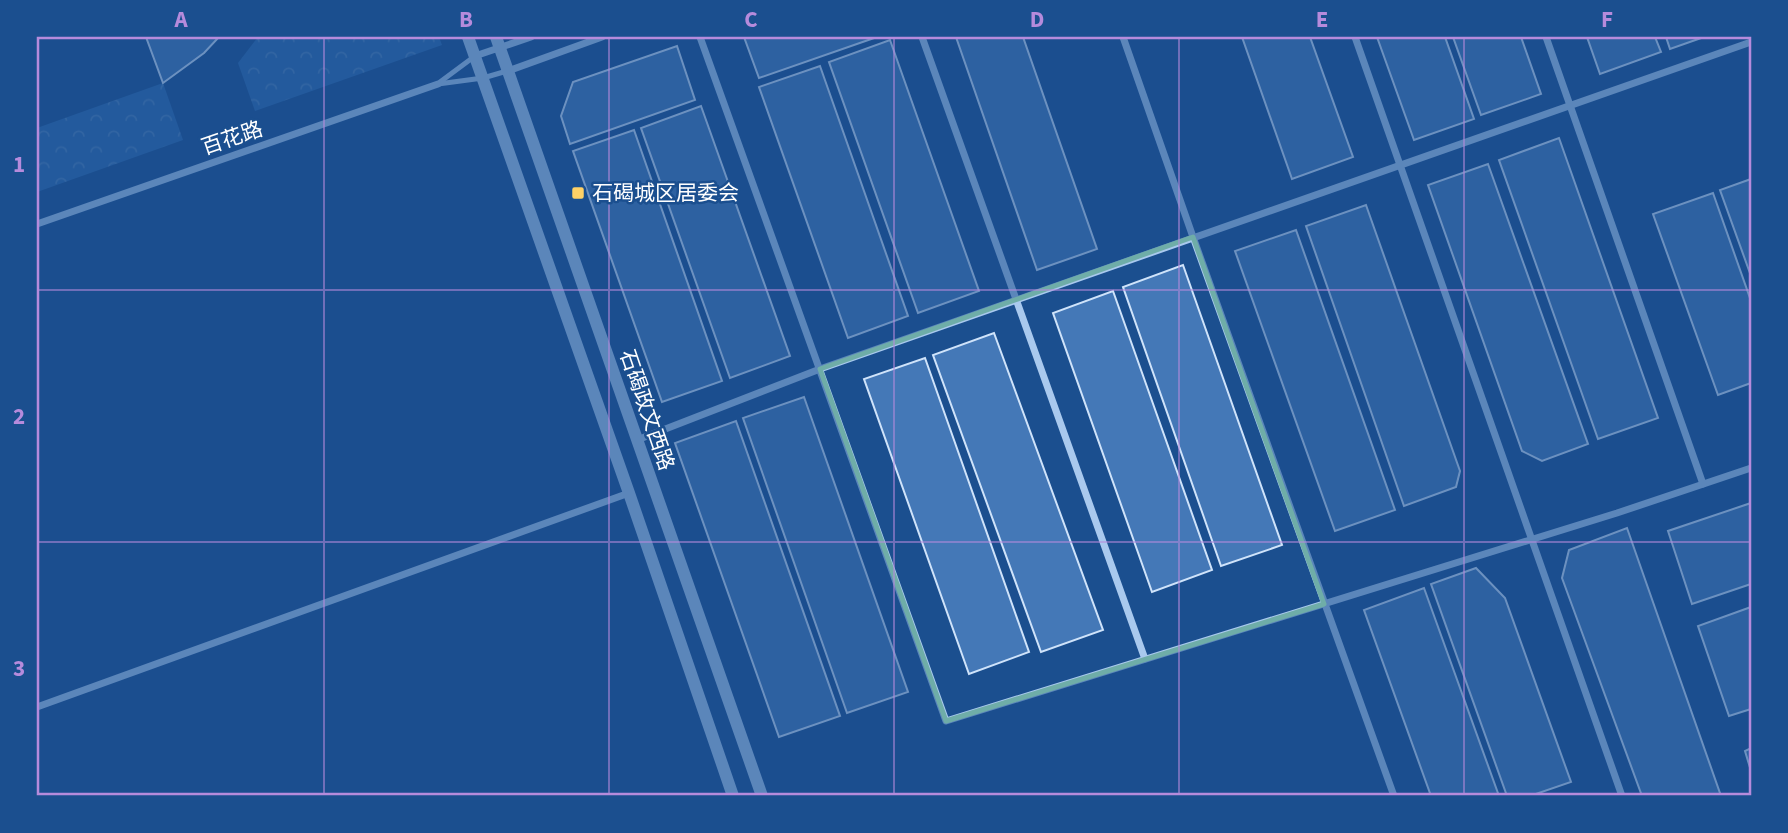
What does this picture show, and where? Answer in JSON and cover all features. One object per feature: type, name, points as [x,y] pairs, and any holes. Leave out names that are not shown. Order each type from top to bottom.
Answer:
[{"type":"street","name":"石碣政文西路","points":[[468,37],[733,796]]},
{"type":"street","points":[[475,56],[498,42],[531,37]]},
{"type":"street","points":[[508,71],[602,37]]},
{"type":"street","points":[[700,37],[946,720],[1532,539],[1751,468]]},
{"type":"street","points":[[922,37],[1145,659]]},
{"type":"street","points":[[1123,37],[1394,796]]},
{"type":"street","points":[[1355,37],[1622,796]]},
{"type":"street","points":[[1546,37],[1703,484]]},
{"type":"street","name":"石碣政文西路","points":[[498,42],[762,796]]},
{"type":"street","points":[[637,440],[820,369],[1751,42]]},
{"type":"street","name":"百花路","points":[[37,224],[438,84]]},
{"type":"street","points":[[37,707],[629,493]]},
{"type":"lane","points":[[438,84],[475,56]]},
{"type":"lane","points":[[438,84],[483,78],[508,71]]},
{"type":"highlighted area","points":[[1193,237],[1324,604],[946,721],[820,369]]},
{"type":"green space","points":[[258,37],[439,37],[442,45],[255,111],[238,63]]},
{"type":"green space","points":[[163,83],[183,140],[37,192],[37,128]]},
{"type":"building","points":[[146,37],[219,37],[204,53],[163,83]]},
{"type":"building","points":[[744,37],[877,37],[759,78]]},
{"type":"building","points":[[956,37],[1023,37],[1097,249],[1037,270]]},
{"type":"building","points":[[1242,37],[1310,37],[1353,157],[1292,179]]},
{"type":"building","points":[[1377,37],[1445,37],[1474,119],[1414,140]]},
{"type":"building","points":[[1453,37],[1521,37],[1541,94],[1481,115]]},
{"type":"building","points":[[1587,37],[1655,37],[1661,52],[1600,74]]},
{"type":"building","points":[[1666,37],[1704,37],[1670,49]]},
{"type":"building","points":[[890,40],[979,291],[918,313],[829,62]]},
{"type":"building","points":[[677,46],[695,100],[570,144],[561,116],[573,82]]},
{"type":"building","points":[[820,66],[908,316],[848,338],[759,87]]},
{"type":"building","points":[[701,106],[790,356],[730,378],[641,128]]},
{"type":"building","points":[[634,130],[722,381],[662,402],[573,151]]},
{"type":"building","points":[[1559,138],[1658,418],[1598,439],[1499,160]]},
{"type":"building","points":[[1488,164],[1588,444],[1542,461],[1522,451],[1428,185]]},
{"type":"building","points":[[1751,179],[1751,276],[1720,190]]},
{"type":"building","points":[[1713,193],[1751,301],[1751,383],[1718,395],[1653,214]]},
{"type":"building","points":[[1366,205],[1460,471],[1456,487],[1404,506],[1306,226]]},
{"type":"building","points":[[1296,230],[1395,510],[1335,531],[1235,251]]},
{"type":"building","points":[[1183,265],[1282,545],[1221,566],[1123,287]]},
{"type":"building","points":[[1113,291],[1212,570],[1152,592],[1053,313]]},
{"type":"building","points":[[994,333],[1103,630],[1041,652],[933,355]]},
{"type":"building","points":[[925,358],[1029,652],[969,674],[864,379]]},
{"type":"building","points":[[804,397],[908,692],[847,713],[743,418]]},
{"type":"building","points":[[736,421],[840,716],[779,737],[675,443]]},
{"type":"building","points":[[1751,503],[1751,584],[1692,604],[1668,531]]},
{"type":"building","points":[[1627,528],[1721,796],[1642,796],[1562,578],[1569,550]]},
{"type":"building","points":[[1476,568],[1505,598],[1571,782],[1530,796],[1507,796],[1431,584]]},
{"type":"building","points":[[1424,588],[1499,796],[1431,796],[1364,610]]},
{"type":"building","points":[[1751,607],[1751,709],[1729,716],[1698,626]]},
{"type":"building","points":[[1751,748],[1751,771],[1745,751]]},
{"type":"place","name":"石碣城区居委会","points":[[578,193]]}]
